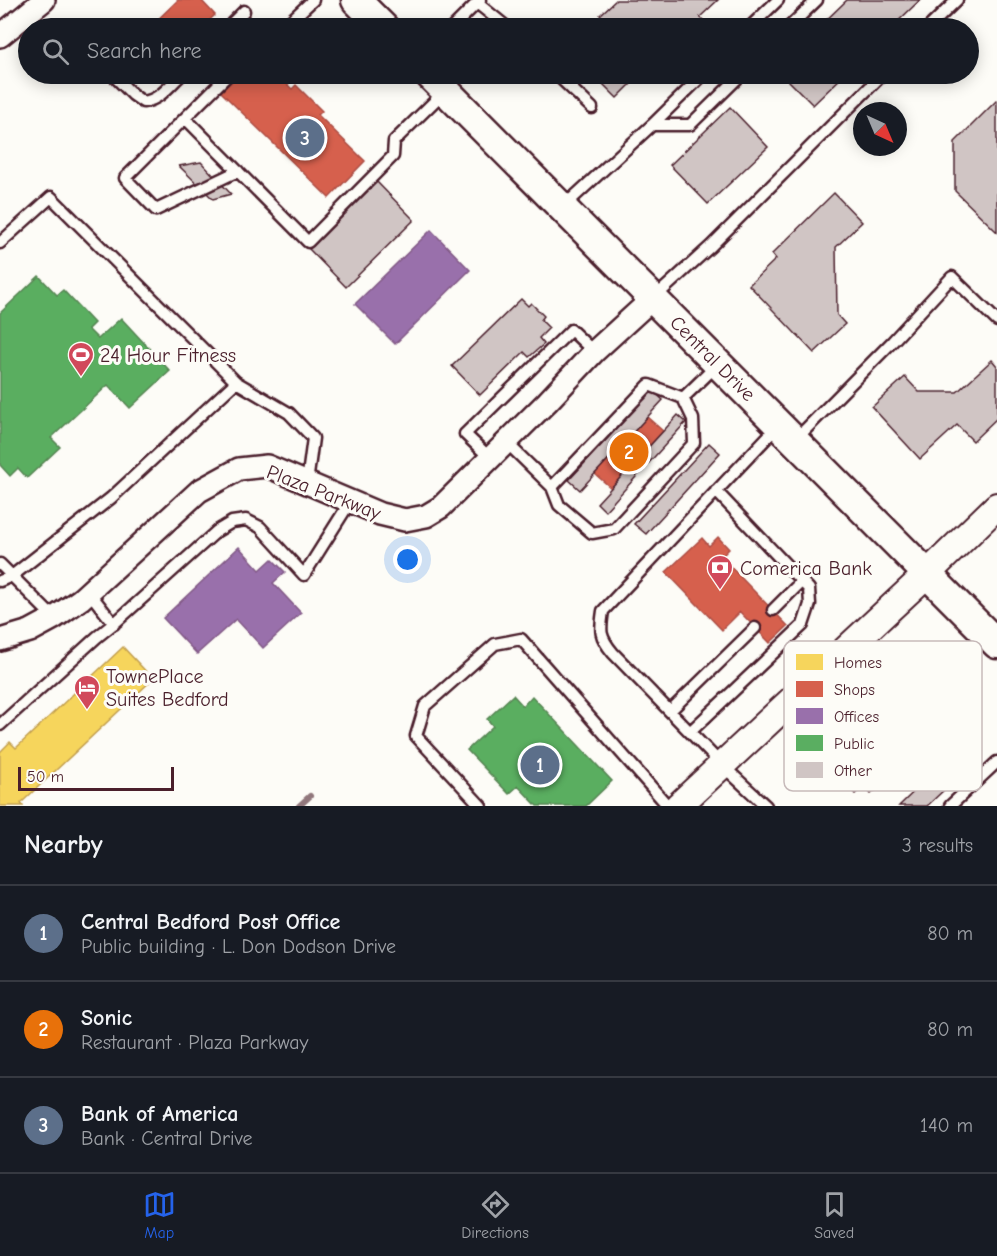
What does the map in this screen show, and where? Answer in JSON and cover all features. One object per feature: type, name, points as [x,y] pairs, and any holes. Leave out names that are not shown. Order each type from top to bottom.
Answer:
[{"type":"main road","points":[[356,0],[374,18]]},
{"type":"main road","name":"Central Drive","points":[[440,84],[997,644]]},
{"type":"street","points":[[19,18],[36,2]]},
{"type":"street","points":[[0,36],[18,19]]},
{"type":"street","name":"Plaza Parkway","points":[[0,640],[30,631],[54,618],[89,592],[199,491],[239,469],[267,466],[380,514],[405,520],[426,516],[441,507],[594,352],[653,298]]},
{"type":"street","points":[[855,641],[997,506]]},
{"type":"street","points":[[678,806],[784,707]]},
{"type":"lane","points":[[294,18],[313,0]]},
{"type":"lane","points":[[759,18],[778,0]]},
{"type":"lane","points":[[938,18],[957,0]]},
{"type":"lane","points":[[462,18],[478,1],[497,18]]},
{"type":"lane","points":[[796,18],[810,2]]},
{"type":"lane","points":[[237,18],[244,11]]},
{"type":"lane","points":[[122,84],[143,102],[152,101],[172,84]]},
{"type":"lane","points":[[219,84],[125,178],[156,210],[238,171]]},
{"type":"lane","points":[[185,118],[308,242],[393,156],[394,141],[437,84]]},
{"type":"lane","points":[[567,84],[592,108]]},
{"type":"lane","points":[[563,207],[694,84]]},
{"type":"lane","points":[[652,125],[690,125],[732,84]]},
{"type":"lane","points":[[653,298],[711,246],[873,84]]},
{"type":"lane","points":[[0,243],[51,196],[236,382],[289,413],[313,438],[307,483]]},
{"type":"lane","points":[[766,806],[722,765],[604,643],[600,630],[603,611],[716,491],[892,342],[952,277],[997,321]]},
{"type":"lane","points":[[490,458],[465,434],[571,330],[594,352]]},
{"type":"lane","points":[[683,398],[718,363]]},
{"type":"lane","points":[[0,581],[12,576],[111,498],[236,382]]},
{"type":"lane","points":[[506,442],[552,487],[559,505],[592,533],[614,528],[694,443],[693,419],[683,398],[649,385],[552,487]]},
{"type":"lane","points":[[716,491],[806,585],[810,604],[803,625],[786,641]]},
{"type":"lane","points":[[0,725],[217,531],[232,522],[246,520],[260,527],[304,576],[350,502]]},
{"type":"lane","points":[[0,564],[54,618]]},
{"type":"lane","points":[[773,610],[806,585]]},
{"type":"lane","points":[[89,592],[114,624]]},
{"type":"lane","points":[[670,711],[755,628]]},
{"type":"lane","points":[[481,806],[416,736],[425,706],[495,644],[521,639],[668,806]]},
{"type":"lane","points":[[690,732],[784,643]]},
{"type":"lane","points":[[982,776],[997,762]]},
{"type":"lane","points":[[950,806],[966,791]]},
{"type":"building: Homes","name":"TownePlace Suites Bedford","points":[[123,647],[153,679],[21,803],[23,806],[0,806],[0,752],[10,742],[16,748]]},
{"type":"building: Shops","points":[[178,0],[201,0],[215,15],[212,18],[159,18]]},
{"type":"building: Shops","points":[[229,84],[287,84],[292,89],[296,85],[322,111],[318,115],[365,161],[329,198],[221,92]]},
{"type":"building: Shops","points":[[647,417],[663,431],[611,488],[595,474]]},
{"type":"building: Shops","name":"Comerica Bank","points":[[718,537],[729,549],[721,557],[788,626],[770,643],[740,612],[722,630],[666,572],[702,538],[709,546]]},
{"type":"building: Offices","points":[[431,230],[470,270],[395,344],[355,304]]},
{"type":"building: Offices","points":[[239,547],[260,570],[272,559],[285,572],[273,583],[301,613],[263,648],[236,619],[197,654],[163,618]]},
{"type":"building: Public","name":"24 Hour Fitness","points":[[39,276],[57,295],[63,290],[94,323],[88,329],[98,339],[121,318],[170,371],[130,408],[108,385],[51,438],[60,447],[27,478],[18,468],[10,476],[0,465],[0,313]]},
{"type":"building: Public","points":[[513,695],[523,706],[532,696],[612,781],[586,806],[537,806],[518,786],[509,794],[467,750],[493,726],[487,719]]},
{"type":"building: Other","points":[[616,0],[718,0],[701,18],[603,18],[600,15]]},
{"type":"building: Other","points":[[847,0],[920,0],[901,18],[828,18]]},
{"type":"building: Other","points":[[603,84],[631,84],[617,98]]},
{"type":"building: Other","points":[[792,84],[835,84],[813,105]]},
{"type":"building: Other","points":[[997,100],[997,232],[955,191],[955,142]]},
{"type":"building: Other","points":[[730,107],[768,147],[708,204],[670,165]]},
{"type":"building: Other","points":[[201,162],[231,194],[213,199],[179,166]]},
{"type":"building: Other","points":[[377,182],[414,220],[346,287],[309,249]]},
{"type":"building: Other","points":[[834,193],[862,222],[836,247],[837,315],[845,324],[814,353],[749,285],[776,259],[772,254]]},
{"type":"building: Other","points":[[521,299],[528,306],[531,303],[544,316],[541,320],[549,328],[539,338],[544,344],[529,357],[524,352],[480,395],[452,366]]},
{"type":"building: Other","points":[[992,360],[997,366],[997,418],[973,441],[957,425],[920,459],[872,407],[905,377],[919,392],[957,392]]},
{"type":"building: Other","points":[[652,390],[663,400],[580,490],[569,480]]},
{"type":"building: Other","points":[[678,415],[686,422],[605,511],[597,503]]},
{"type":"building: Other","points":[[709,443],[720,453],[646,534],[634,524]]},
{"type":"building: Other","points":[[914,791],[943,791],[927,806],[899,806]]},
{"type":"waterway","points":[[299,806],[310,796]]},
{"type":"place","name":"Bank of America","points":[[305,138]]},
{"type":"place","name":"24 Hour Fitness","points":[[81,378]]},
{"type":"place","name":"Sonic","points":[[629,452]]},
{"type":"place","name":"Comerica Bank","points":[[720,591]]},
{"type":"place","name":"TownePlace Suites Bedford","points":[[87,711]]},
{"type":"place","name":"Central Bedford Post Office","points":[[540,765]]}]
